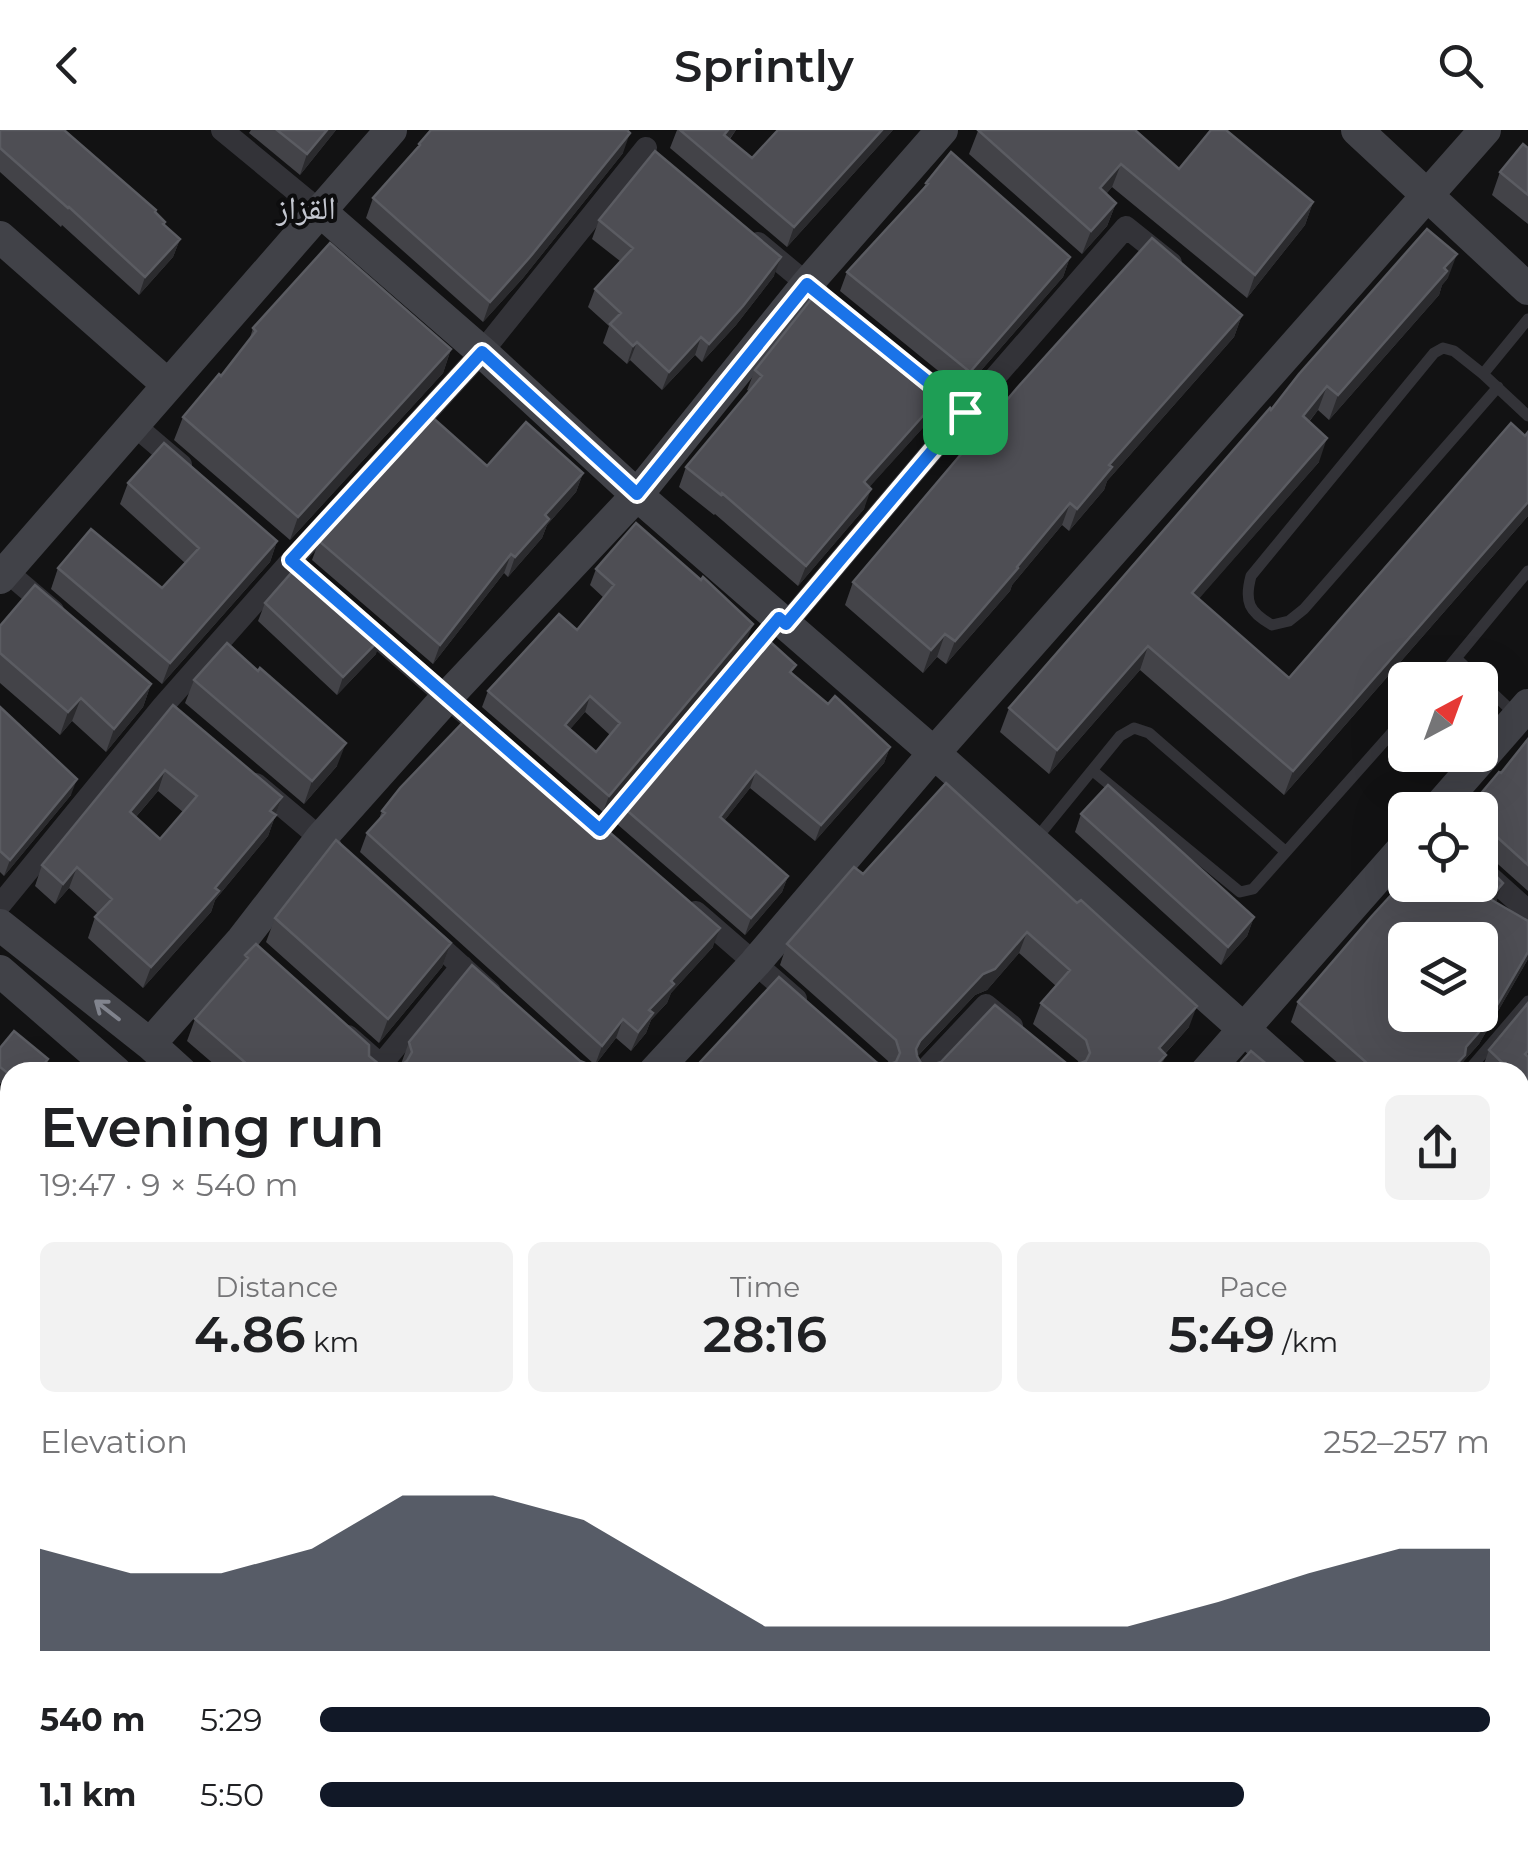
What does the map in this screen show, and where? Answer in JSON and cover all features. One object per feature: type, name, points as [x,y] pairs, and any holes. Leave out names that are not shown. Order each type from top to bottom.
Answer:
[{"type":"street","points":[[222,130],[482,352],[637,494],[1280,1062]]},
{"type":"street","points":[[63,620],[3,574],[391,130]]},
{"type":"street","points":[[0,905],[163,706],[482,352],[653,154],[626,130]]},
{"type":"street","points":[[1357,130],[1528,289]]},
{"type":"street","points":[[663,1062],[755,963],[934,753],[1485,130]]},
{"type":"street","points":[[150,1044],[248,946],[321,838],[637,494],[807,284],[935,139]]},
{"type":"street","points":[[734,222],[836,308]]},
{"type":"street","points":[[782,621],[965,412],[1077,270],[1126,226],[1182,273]]},
{"type":"street","points":[[0,237],[168,385]]},
{"type":"street","points":[[908,366],[965,412]]},
{"type":"street","points":[[134,425],[191,474]]},
{"type":"street","points":[[348,610],[502,746]]},
{"type":"street","points":[[1452,792],[1523,711]]},
{"type":"street","points":[[235,766],[350,864]]},
{"type":"street","points":[[1215,1062],[1388,865]]},
{"type":"street","points":[[1498,884],[1528,911]]},
{"type":"street","points":[[685,902],[810,1012]]},
{"type":"street","points":[[406,915],[502,1002]]},
{"type":"street","points":[[0,926],[171,1062]]},
{"type":"street","points":[[388,1062],[462,966]]},
{"type":"street","points":[[0,971],[101,1062]]},
{"type":"street","points":[[932,1062],[986,1005],[1029,1040]]},
{"type":"street","points":[[325,1016],[374,1062]]},
{"type":"lane","points":[[1483,374],[1528,320]]},
{"type":"lane","points":[[1498,388],[1304,609],[1290,621],[1272,625],[1259,618],[1249,604],[1251,576],[1434,354],[1444,348],[1454,351],[1483,374],[1498,388],[1528,416]]},
{"type":"lane","points":[[1454,662],[1528,571]]},
{"type":"lane","points":[[600,830],[782,621]]},
{"type":"lane","points":[[1457,659],[1460,662]]},
{"type":"lane","points":[[1498,693],[1523,711]]},
{"type":"lane","points":[[1033,842],[1120,736],[1134,728],[1149,733],[1286,852]]},
{"type":"lane","points":[[1093,771],[1240,892],[1253,890],[1388,737]]},
{"type":"lane","points":[[1477,1062],[1528,1002]]},
{"type":"building","points":[[0,130],[64,130],[156,210],[163,224],[180,239],[145,277],[0,148]]},
{"type":"building","points":[[277,130],[327,130],[307,154]]},
{"type":"building","points":[[431,130],[630,133],[490,302],[373,198]]},
{"type":"building","points":[[680,130],[728,130],[724,135],[752,158],[778,130],[882,130],[794,227]]},
{"type":"building","points":[[978,130],[1135,130],[1179,169],[1211,130],[1226,130],[1313,202],[1255,275],[1121,164],[1100,188],[1116,203],[1091,231]]},
{"type":"building","points":[[1523,144],[1528,148],[1528,195],[1500,172]]},
{"type":"building","points":[[655,151],[781,257],[709,344],[701,337],[669,372],[637,342],[633,346],[610,324],[621,313],[595,289],[633,248],[599,220]]},
{"type":"building","points":[[951,152],[1070,257],[970,372],[847,272],[928,184]]},
{"type":"building","points":[[1427,229],[1457,254],[1444,268],[1447,271],[1338,395],[1327,386],[1303,416],[1327,438],[1192,593],[1289,678],[1511,423],[1525,436],[1528,432],[1528,502],[1293,771],[1148,646],[1057,750],[1009,708]]},
{"type":"building","points":[[1152,238],[1242,315],[1109,465],[1112,467],[1077,509],[1070,503],[955,641],[945,634],[931,650],[853,582],[1017,388]]},
{"type":"building","points":[[330,243],[451,349],[298,517],[183,417],[221,376],[256,331],[253,328]]},
{"type":"building","points":[[820,288],[946,390],[864,482],[871,489],[806,566],[686,467],[762,376],[755,370]]},
{"type":"building","points":[[432,417],[487,466],[526,422],[583,473],[545,515],[549,519],[515,557],[511,554],[440,645],[319,541]]},
{"type":"building","points":[[164,443],[277,541],[170,663],[58,568],[91,529],[162,588],[199,548],[128,483]]},
{"type":"building","points":[[636,523],[753,624],[609,796],[488,691],[559,614],[577,630],[614,585],[596,569]],"holes":[[[590,696],[620,723],[596,752],[565,725]]]},
{"type":"building","points":[[299,564],[383,636],[343,677],[265,603]]},
{"type":"building","points":[[35,585],[151,684],[114,729],[81,698],[68,712],[0,653],[0,626]]},
{"type":"building","points":[[766,638],[796,665],[790,672],[828,704],[835,696],[890,747],[821,825],[756,771],[720,817],[788,876],[751,918],[623,807]]},
{"type":"building","points":[[227,643],[346,743],[312,781],[194,680]]},
{"type":"building","points":[[173,705],[282,797],[270,811],[276,815],[215,888],[219,891],[151,967],[95,917],[112,899],[77,867],[63,884],[42,865]],"holes":[[[165,770],[197,796],[160,839],[130,812]]]},
{"type":"building","points":[[0,707],[77,779],[10,860],[0,851]]},
{"type":"building","points":[[472,713],[720,928],[671,981],[674,984],[649,1010],[653,1013],[638,1032],[623,1019],[602,1046],[367,833],[400,788]]},
{"type":"building","points":[[1528,739],[1528,865],[1498,838],[1498,792],[1482,792]]},
{"type":"building","points":[[946,783],[1197,1006],[1159,1048],[1166,1055],[1159,1062],[1084,1062],[1090,1053],[1086,1040],[1041,1003],[1070,970],[1027,932],[995,969],[983,974],[920,1041],[916,1049],[920,1062],[896,1062],[900,1053],[896,1040],[787,944],[854,867],[863,874]]},
{"type":"building","points":[[1108,785],[1254,917],[1228,947],[1081,814]]},
{"type":"building","points":[[336,840],[451,943],[388,1019],[275,918]]},
{"type":"building","points":[[1388,898],[1388,902],[1495,902],[1528,921],[1528,952],[1498,1003],[1498,922],[1388,922],[1388,1032],[1479,1032],[1458,1062],[1366,1062],[1298,1002]]},
{"type":"building","points":[[256,944],[369,1045],[369,1056],[376,1062],[244,1062],[195,1019],[248,958],[245,955]]},
{"type":"building","points":[[472,965],[580,1061],[406,1062],[412,1052],[409,1042]]},
{"type":"building","points":[[779,977],[876,1062],[700,1062]]},
{"type":"building","points":[[1528,1003],[1528,1062],[1502,1062],[1489,1050]]},
{"type":"building","points":[[995,1005],[1065,1062],[941,1062]]},
{"type":"building","points":[[14,1031],[48,1059],[0,1062],[0,1048]]},
{"type":"building","points":[[1251,1051],[1264,1062],[1241,1062]]},
{"type":"district","name":"القزاز","points":[[306,207]]},
{"type":"route","points":[[807,284],[965,412],[786,624],[779,618],[600,830],[291,560],[482,352],[637,494],[807,284]]}]
